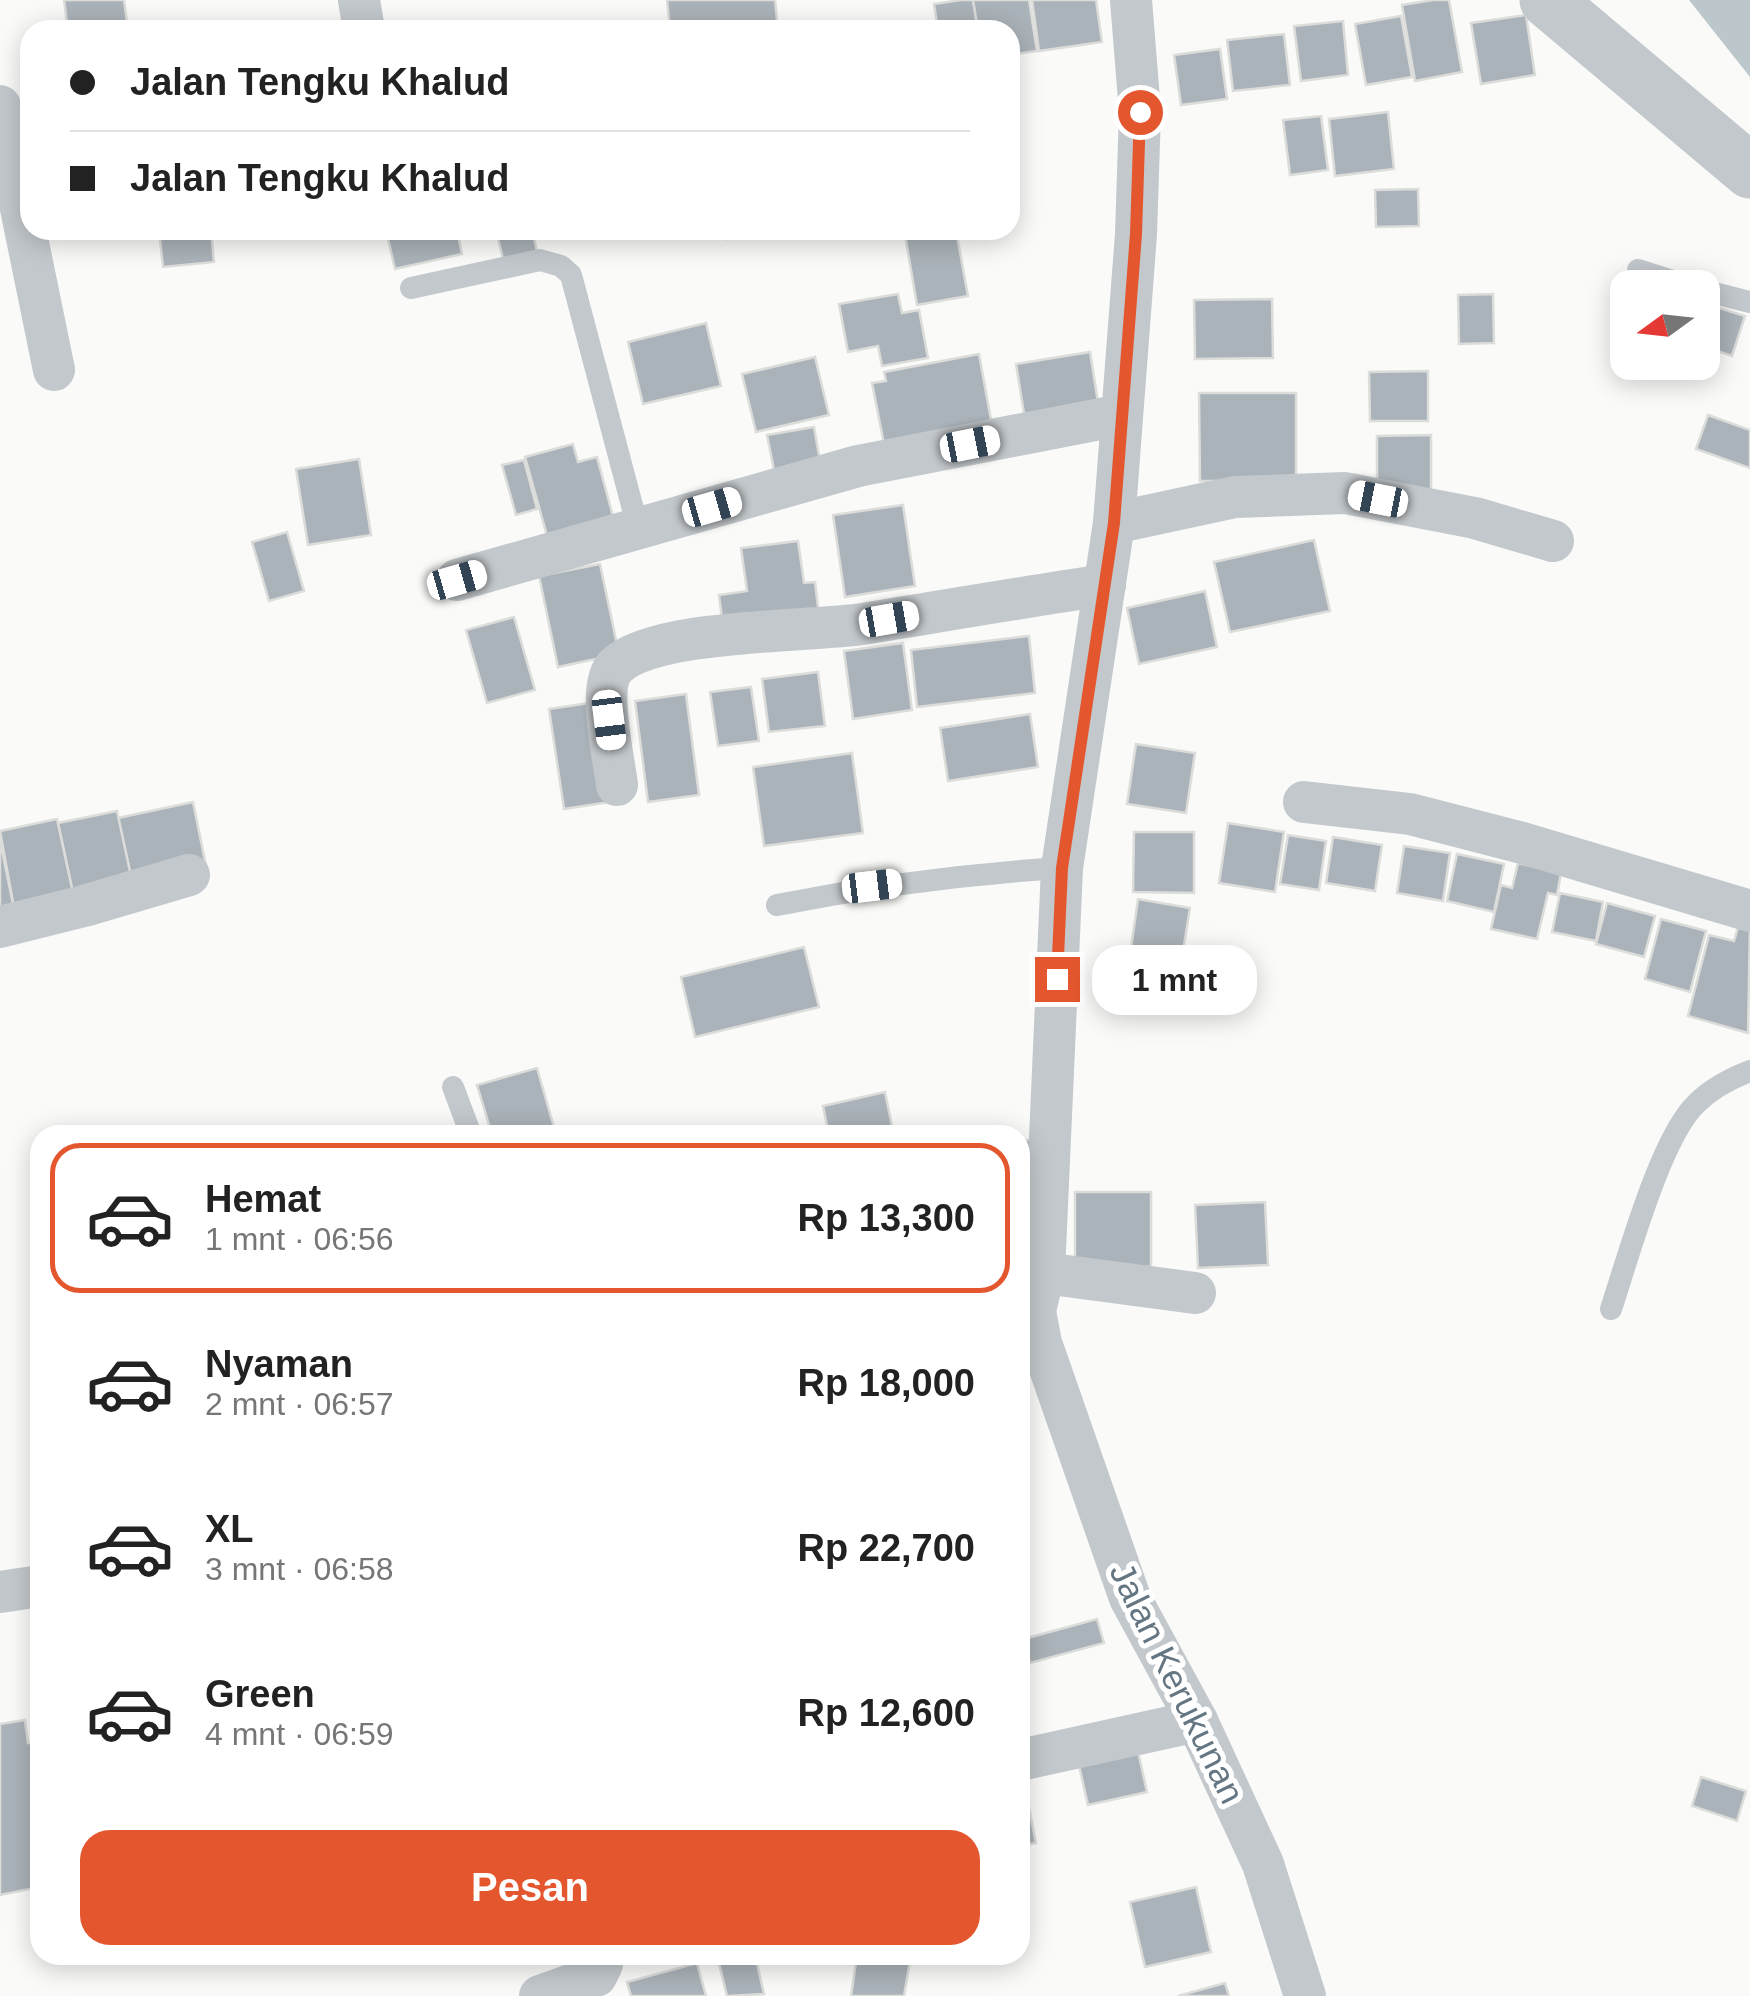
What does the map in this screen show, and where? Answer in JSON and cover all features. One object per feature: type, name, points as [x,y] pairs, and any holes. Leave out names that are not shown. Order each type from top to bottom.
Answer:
[{"type":"street","name":"Jalan Kerukunan","points":[[1131,0],[1140,112],[1136,234],[1114,523],[1062,868],[1033,1299],[1059,1398],[1130,1598],[1197,1721],[1262,1864],[1304,1996]]},
{"type":"street","points":[[1547,0],[1750,171]]},
{"type":"street","points":[[0,106],[20,204]]},
{"type":"street","points":[[27,240],[54,370]]},
{"type":"street","points":[[457,580],[858,466],[1121,415]]},
{"type":"street","points":[[1114,523],[1235,497],[1345,492],[1474,518],[1554,541]]},
{"type":"street","points":[[617,785],[605,687],[614,668],[634,655],[667,644],[858,624],[1105,585]]},
{"type":"street","points":[[1304,802],[1410,814],[1750,910]]},
{"type":"street","points":[[0,926],[189,875]]},
{"type":"street","points":[[1033,1299],[1195,1293]]},
{"type":"street","points":[[0,1592],[30,1588]]},
{"type":"street","points":[[1030,1758],[1197,1721]]},
{"type":"street","points":[[540,1996],[596,1976],[602,1965]]},
{"type":"lane","points":[[411,288],[540,260],[561,266],[571,275],[638,528]]},
{"type":"lane","points":[[1720,294],[1750,302]]},
{"type":"lane","points":[[777,905],[872,886],[1062,868]]},
{"type":"lane","points":[[1610,1308],[1666,1152],[1695,1104],[1734,1077],[1750,1071]]},
{"type":"lane","points":[[453,1087],[467,1125]]},
{"type":"shaded area","points":[[1689,0],[1750,0],[1750,77]]},
{"type":"building","points":[[64,0],[124,0],[127,20],[67,20]]},
{"type":"building","points":[[667,0],[775,0],[777,20],[669,20]]},
{"type":"building","points":[[973,0],[976,20],[936,20],[934,4]]},
{"type":"building","points":[[973,0],[1029,0],[1037,51],[1020,54],[1020,20],[976,20]]},
{"type":"building","points":[[1032,0],[1096,0],[1102,42],[1039,51]]},
{"type":"building","points":[[1449,0],[1462,72],[1415,81],[1402,5]]},
{"type":"building","points":[[1526,15],[1535,75],[1481,84],[1471,23]]},
{"type":"building","points":[[1401,16],[1412,77],[1366,85],[1355,24]]},
{"type":"building","points":[[1343,21],[1348,75],[1301,81],[1294,26]]},
{"type":"building","points":[[1284,34],[1290,85],[1233,91],[1227,40]]},
{"type":"building","points":[[1220,49],[1227,99],[1181,105],[1174,55]]},
{"type":"building","points":[[1388,112],[1394,169],[1335,176],[1329,119]]},
{"type":"building","points":[[1321,116],[1328,170],[1290,175],[1283,120]]},
{"type":"building","points":[[1418,189],[1419,226],[1376,227],[1375,190]]},
{"type":"building","points":[[160,240],[212,240],[214,262],[163,267]]},
{"type":"building","points":[[388,240],[459,240],[462,254],[395,269]]},
{"type":"building","points":[[498,240],[534,240],[537,251],[503,259]]},
{"type":"building","points":[[906,240],[958,240],[968,296],[917,305]]},
{"type":"building","points":[[898,294],[902,313],[919,310],[928,358],[882,366],[878,346],[848,352],[839,304]]},
{"type":"building","points":[[1493,294],[1494,343],[1459,344],[1458,295]]},
{"type":"building","points":[[1272,299],[1273,358],[1195,359],[1194,300]]},
{"type":"building","points":[[1720,308],[1745,316],[1732,356],[1720,352]]},
{"type":"building","points":[[706,323],[721,386],[643,404],[628,342]]},
{"type":"building","points":[[1090,352],[1100,415],[1026,426],[1016,364]]},
{"type":"building","points":[[979,354],[991,420],[886,454],[872,383],[886,381],[884,372]]},
{"type":"building","points":[[815,357],[829,415],[756,432],[742,374]]},
{"type":"building","points":[[1428,371],[1428,421],[1370,421],[1369,372]]},
{"type":"building","points":[[1199,393],[1296,393],[1296,481],[1200,481]]},
{"type":"building","points":[[1708,415],[1750,430],[1750,468],[1696,449]]},
{"type":"building","points":[[814,427],[821,467],[775,475],[767,435]]},
{"type":"building","points":[[1431,435],[1431,498],[1377,499],[1377,436]]},
{"type":"building","points":[[573,444],[578,462],[597,457],[615,524],[551,550],[525,457]]},
{"type":"building","points":[[359,459],[371,535],[308,545],[296,469]]},
{"type":"building","points":[[524,460],[537,509],[516,515],[502,465]]},
{"type":"building","points":[[903,505],[915,586],[845,597],[833,515]]},
{"type":"building","points":[[287,532],[304,591],[269,601],[252,542]]},
{"type":"building","points":[[1314,540],[1330,611],[1230,632],[1214,562]]},
{"type":"building","points":[[798,541],[804,583],[815,582],[819,615],[723,627],[719,595],[747,591],[741,548]]},
{"type":"building","points":[[600,564],[619,654],[558,667],[539,576]]},
{"type":"building","points":[[1205,591],[1217,647],[1139,664],[1127,608]]},
{"type":"building","points":[[514,617],[535,690],[487,703],[466,630]]},
{"type":"building","points":[[1029,636],[1035,693],[917,707],[911,650]]},
{"type":"building","points":[[903,643],[912,710],[853,719],[844,651]]},
{"type":"building","points":[[818,672],[825,726],[769,732],[762,679]]},
{"type":"building","points":[[751,687],[759,741],[718,746],[710,692]]},
{"type":"building","points":[[686,694],[699,795],[648,802],[635,701]]},
{"type":"building","points":[[596,702],[610,802],[564,809],[549,709]]},
{"type":"building","points":[[1030,714],[1038,767],[948,781],[940,728]]},
{"type":"building","points":[[1136,744],[1195,753],[1186,813],[1127,804]]},
{"type":"building","points":[[852,753],[863,833],[764,846],[753,767]]},
{"type":"building","points":[[193,802],[206,866],[132,881],[118,818]]},
{"type":"building","points":[[117,811],[132,881],[73,893],[58,823]]},
{"type":"building","points":[[57,819],[76,907],[16,919],[0,831]]},
{"type":"building","points":[[1228,823],[1284,832],[1275,892],[1219,883]]},
{"type":"building","points":[[1134,832],[1194,832],[1194,893],[1133,892]]},
{"type":"building","points":[[1288,835],[1326,841],[1319,890],[1280,884]]},
{"type":"building","points":[[1333,837],[1382,845],[1375,891],[1326,883]]},
{"type":"building","points":[[0,840],[16,919],[0,922]]},
{"type":"building","points":[[1404,846],[1450,853],[1443,901],[1397,893]]},
{"type":"building","points":[[1457,854],[1504,864],[1494,912],[1447,901]]},
{"type":"building","points":[[1518,863],[1561,873],[1557,895],[1548,893],[1537,939],[1491,929],[1501,885],[1512,888]]},
{"type":"building","points":[[1560,893],[1603,902],[1596,941],[1552,932]]},
{"type":"building","points":[[1138,899],[1190,908],[1180,970],[1129,962]]},
{"type":"building","points":[[1607,903],[1655,916],[1644,957],[1596,944]]},
{"type":"building","points":[[1661,919],[1706,931],[1690,992],[1645,979]]},
{"type":"building","points":[[1740,920],[1750,923],[1748,1033],[1688,1016],[1709,935],[1734,941]]},
{"type":"building","points":[[804,947],[819,1007],[695,1037],[681,977]]},
{"type":"building","points":[[537,1068],[553,1125],[489,1125],[477,1085]]},
{"type":"building","points":[[885,1092],[892,1125],[827,1125],[823,1106]]},
{"type":"building","points":[[1030,1140],[1044,1189],[1030,1192]]},
{"type":"building","points":[[1075,1192],[1151,1192],[1151,1267],[1075,1267]]},
{"type":"building","points":[[1265,1202],[1268,1265],[1198,1268],[1195,1205]]},
{"type":"building","points":[[1097,1619],[1104,1643],[1030,1663],[1030,1637]]},
{"type":"building","points":[[25,1720],[30,1743],[30,1889],[0,1895],[0,1724]]},
{"type":"building","points":[[1137,1747],[1147,1792],[1088,1805],[1078,1761]]},
{"type":"building","points":[[1701,1777],[1746,1791],[1737,1821],[1692,1806]]},
{"type":"building","points":[[1030,1813],[1036,1843],[1030,1844]]},
{"type":"building","points":[[1196,1887],[1211,1952],[1145,1967],[1130,1902]]},
{"type":"building","points":[[698,1965],[706,1996],[631,1996],[627,1982]]},
{"type":"building","points":[[719,1965],[757,1965],[764,1994],[727,1996]]},
{"type":"building","points":[[856,1965],[909,1965],[904,1996],[851,1996]]},
{"type":"building","points":[[1225,1983],[1229,1996],[1178,1996]]},
{"type":"route","points":[[1057,979],[1062,868],[1114,523],[1136,234],[1140,112]]}]
